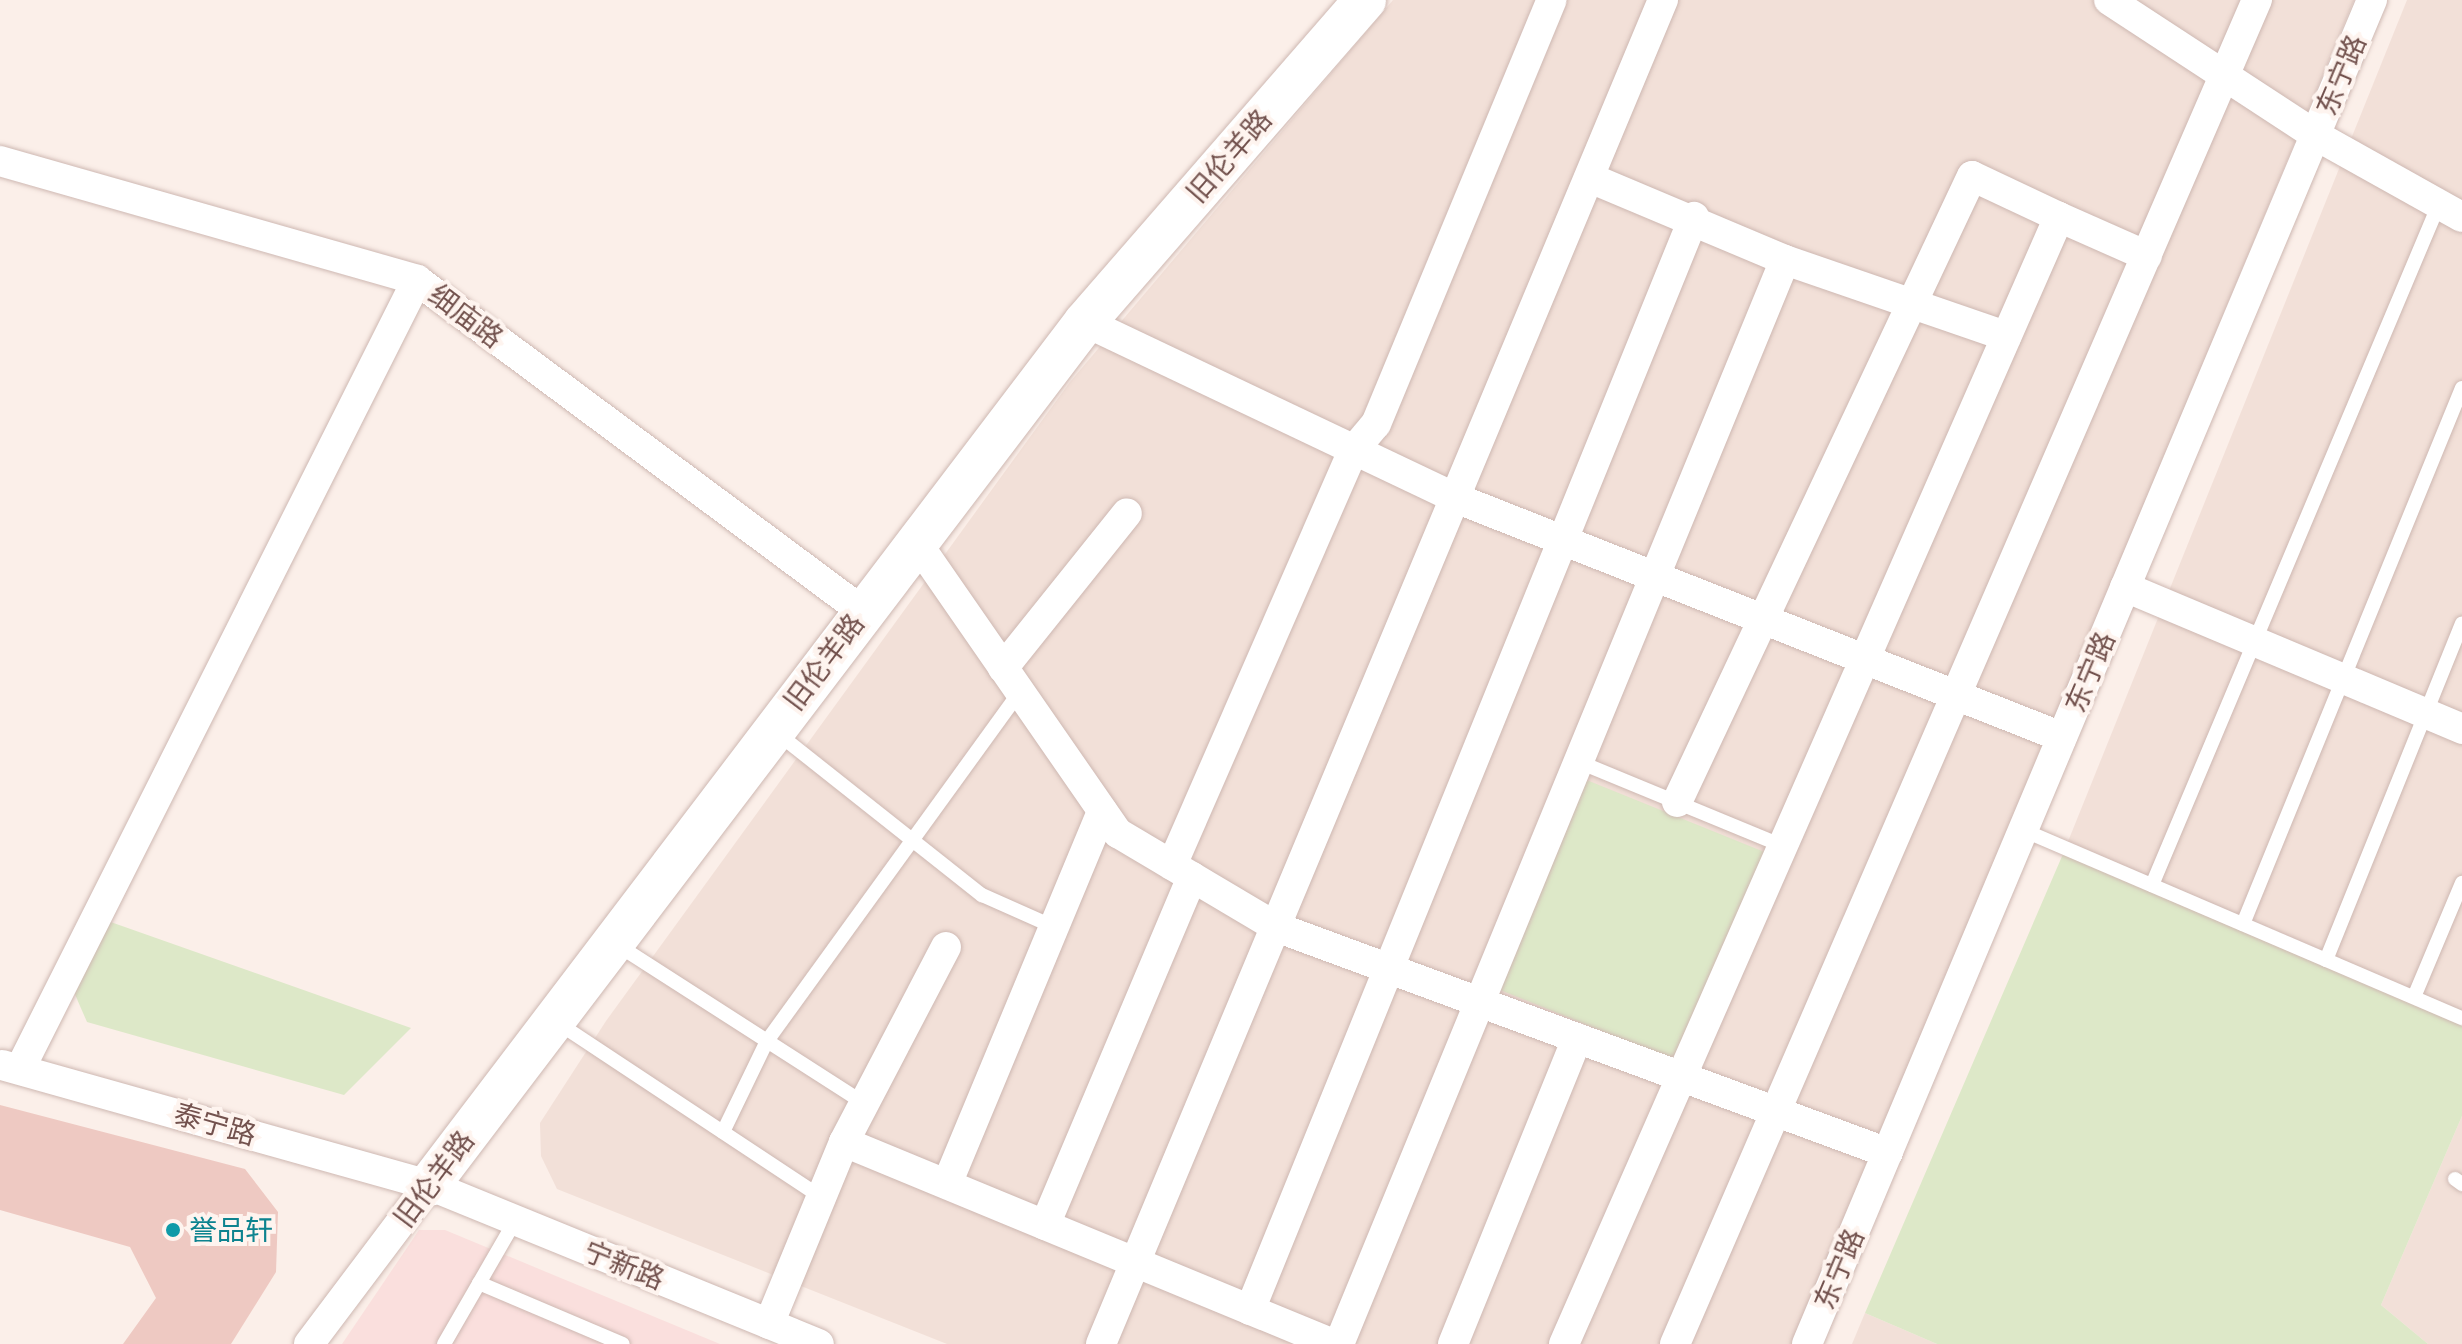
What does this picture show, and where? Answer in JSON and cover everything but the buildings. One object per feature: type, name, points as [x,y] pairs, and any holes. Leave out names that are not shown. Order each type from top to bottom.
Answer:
[{"type":"street","name":"旧伦羊路","points":[[309,1344],[862,611],[1085,322],[1365,0]]},
{"type":"street","points":[[1045,1225],[1182,871],[1353,451],[1376,424],[1552,0]]},
{"type":"street","points":[[1101,1344],[1458,499],[1663,0]]},
{"type":"street","points":[[1675,1344],[2257,0]]},
{"type":"street","name":"东宁路","points":[[1807,1344],[2372,0]]},
{"type":"street","points":[[2126,5],[2315,135],[2450,211]]},
{"type":"street","name":"细庙路","points":[[0,161],[417,280],[862,611]]},
{"type":"street","points":[[1677,802],[1759,618],[1914,304],[1972,176],[2147,256]]},
{"type":"street","points":[[1590,178],[1694,217],[1785,260],[2006,336]]},
{"type":"street","points":[[1250,1310],[1694,217]]},
{"type":"street","points":[[1564,1344],[2059,217]]},
{"type":"street","points":[[844,1142],[1336,1344],[1785,260]]},
{"type":"street","points":[[10,1067],[417,280]]},
{"type":"street","points":[[1085,322],[1458,499],[2062,737]]},
{"type":"street","points":[[1012,680],[1127,513]]},
{"type":"street","points":[[917,543],[1118,833],[1276,927],[1888,1153]]},
{"type":"street","points":[[2125,587],[2462,729]]},
{"type":"street","points":[[947,1184],[1102,811]]},
{"type":"street","points":[[769,1324],[844,1142],[946,947]]},
{"type":"street","points":[[1453,1344],[1577,1038]]},
{"type":"street","name":"泰宁路","points":[[10,1067],[429,1185]]},
{"type":"street","name":"宁新路","points":[[429,1185],[819,1344]]},
{"type":"lane","points":[[2152,885],[2255,642],[2450,211]]},
{"type":"lane","points":[[2243,924],[2462,388]]},
{"type":"lane","points":[[2326,960],[2462,623]]},
{"type":"lane","points":[[723,1132],[767,1041],[913,840],[1012,680]]},
{"type":"lane","points":[[772,730],[982,895],[1054,927]]},
{"type":"lane","points":[[1579,762],[1783,846]]},
{"type":"lane","points":[[2023,830],[2462,1018]]},
{"type":"lane","points":[[2414,997],[2462,883]]},
{"type":"lane","points":[[612,942],[864,1103]]},
{"type":"lane","points":[[554,1020],[821,1197]]},
{"type":"lane","points":[[444,1344],[515,1221]]},
{"type":"lane","points":[[479,1283],[623,1344]]},
{"type":"shaded area","points":[[1393,0],[2354,0],[1795,1344],[947,1344],[557,1189],[541,1156],[540,1123],[606,1021],[1070,382]]},
{"type":"shaded area","points":[[2407,0],[2462,0],[2462,1025],[2063,854]]},
{"type":"shaded area","points":[[2462,1116],[2462,1344],[2428,1344],[2381,1305]]},
{"type":"shaded area","points":[[419,1230],[445,1230],[720,1344],[342,1344]]},
{"type":"shaded area","points":[[1865,1313],[1937,1344],[1852,1344]]},
{"type":"green space","points":[[1584,779],[1764,852],[1679,1062],[1499,989]]},
{"type":"green space","points":[[2063,854],[2462,1025],[2462,1116],[2381,1305],[2428,1344],[1937,1344],[1865,1313]]},
{"type":"green space","points":[[105,920],[411,1028],[344,1095],[87,1022],[70,983]]},
{"type":"place","name":"誉品轩","points":[[173,1230]]}]
